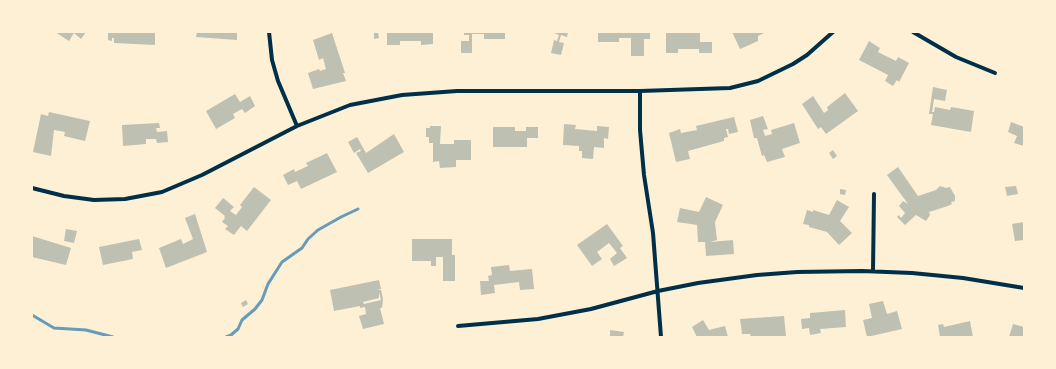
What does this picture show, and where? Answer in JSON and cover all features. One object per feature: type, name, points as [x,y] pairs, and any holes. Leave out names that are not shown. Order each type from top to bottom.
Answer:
[{"type":"street","points":[[269,32],[272,60],[278,81],[297,126]]},
{"type":"street","points":[[32,188],[64,196],[94,200],[125,199],[162,192],[202,175],[297,126],[350,106],[387,97],[419,93],[457,91],[711,90],[745,85],[793,64],[807,55],[833,32]]},
{"type":"street","points":[[913,32],[956,57],[995,73]]},
{"type":"street","points":[[640,91],[641,142],[653,233],[661,337]]},
{"type":"street","points":[[873,271],[874,194]]},
{"type":"street","points":[[458,326],[513,322],[564,314],[698,283],[757,275],[797,272],[873,271],[963,278],[1024,288]]},
{"type":"building","points":[[55,32],[86,32],[81,39],[74,33],[69,41]]},
{"type":"building","points":[[108,32],[155,32],[155,45],[114,43],[114,38],[112,38],[112,41],[108,40]]},
{"type":"building","points":[[197,32],[237,32],[237,40],[196,37]]},
{"type":"building","points":[[374,32],[378,32],[379,38],[374,39]]},
{"type":"building","points":[[387,32],[433,32],[433,44],[421,45],[421,41],[400,41],[400,45],[387,45]]},
{"type":"building","points":[[464,32],[505,32],[505,39],[484,39],[484,34],[472,34],[472,53],[461,53],[461,41],[469,41],[469,35],[464,35]]},
{"type":"building","points":[[552,32],[568,32],[567,37],[561,35],[559,42],[564,43],[561,55],[551,53],[554,40],[557,41],[559,35]]},
{"type":"building","points":[[598,32],[650,32],[650,39],[644,39],[644,56],[631,56],[631,38],[619,38],[619,42],[598,42]]},
{"type":"building","points":[[666,32],[700,32],[700,42],[712,42],[712,53],[699,53],[699,49],[678,49],[678,53],[666,53]]},
{"type":"building","points":[[732,32],[766,32],[758,36],[758,41],[740,49]]},
{"type":"building","points":[[332,33],[345,73],[343,73],[346,81],[313,89],[308,73],[319,69],[320,71],[326,69],[323,58],[319,60],[313,40]]},
{"type":"building","points":[[869,41],[880,48],[878,52],[896,61],[898,57],[909,63],[899,82],[897,80],[893,86],[885,81],[888,75],[859,60]]},
{"type":"building","points":[[933,87],[947,90],[945,101],[934,99],[932,112],[934,112],[935,107],[950,110],[951,107],[974,111],[971,132],[931,125],[933,114],[929,114]]},
{"type":"building","points":[[845,93],[858,111],[826,134],[821,127],[818,129],[802,104],[813,96],[824,113],[828,110],[827,107]]},
{"type":"building","points":[[235,94],[240,102],[250,96],[255,106],[245,113],[242,109],[233,114],[235,118],[216,129],[206,111]]},
{"type":"building","points":[[49,112],[90,121],[85,141],[64,136],[65,132],[54,130],[51,156],[33,152],[41,114],[48,116]]},
{"type":"building","points":[[763,116],[768,129],[763,130],[765,136],[772,134],[771,130],[794,123],[800,143],[782,149],[785,157],[767,162],[764,155],[762,156],[757,138],[754,138],[750,120]]},
{"type":"building","points":[[734,117],[738,132],[729,134],[728,129],[726,129],[728,137],[724,138],[724,141],[688,151],[690,159],[676,162],[669,133],[680,129],[681,133],[697,130],[696,126]]},
{"type":"building","points":[[1011,122],[1024,127],[1024,146],[1014,143],[1017,136],[1008,132]]},
{"type":"building","points":[[159,123],[160,128],[156,128],[157,132],[167,131],[168,142],[157,143],[156,139],[146,139],[146,144],[123,146],[122,125]]},
{"type":"building","points":[[564,124],[576,125],[575,129],[597,131],[597,126],[609,127],[608,139],[604,138],[604,148],[594,147],[593,159],[582,158],[582,151],[579,151],[579,146],[563,145]]},
{"type":"building","points":[[430,126],[441,126],[440,144],[454,144],[454,140],[471,140],[471,160],[456,160],[456,167],[440,168],[439,161],[433,162],[433,143],[429,143],[429,137],[426,137],[426,128],[430,128]]},
{"type":"building","points":[[493,127],[515,127],[515,131],[526,131],[526,127],[538,127],[538,138],[527,138],[527,147],[493,147]]},
{"type":"building","points":[[394,134],[404,152],[368,173],[356,153],[361,151],[360,149],[354,153],[348,142],[357,137],[366,153]]},
{"type":"building","points":[[833,150],[837,156],[833,159],[829,153]]},
{"type":"building","points":[[327,153],[337,172],[301,189],[297,181],[288,185],[283,175],[294,169],[295,172],[308,166],[306,163]]},
{"type":"building","points":[[898,167],[918,196],[936,190],[940,186],[946,188],[950,187],[955,196],[955,201],[951,202],[952,204],[948,206],[929,212],[930,215],[926,221],[916,215],[905,225],[897,217],[899,215],[901,218],[905,213],[899,206],[903,201],[908,204],[887,175]]},
{"type":"building","points":[[1016,186],[1018,194],[1007,196],[1005,187]]},
{"type":"building","points":[[254,187],[271,200],[247,231],[241,226],[234,235],[225,229],[228,226],[222,222],[225,216],[215,208],[223,198],[234,207],[230,211],[236,215],[242,207],[240,205]]},
{"type":"building","points":[[840,189],[846,190],[845,195],[840,194]]},
{"type":"building","points":[[706,197],[723,205],[715,222],[717,240],[710,242],[733,240],[734,254],[706,256],[705,242],[698,242],[697,225],[677,222],[680,208],[699,212]]},
{"type":"building","points":[[837,200],[849,207],[840,221],[852,233],[839,245],[827,232],[803,224],[807,210],[813,212],[813,210],[829,215]]},
{"type":"building","points":[[195,214],[207,252],[166,268],[159,248],[181,239],[183,244],[193,239],[185,218]]},
{"type":"building","points":[[1024,222],[1024,240],[1015,241],[1012,224]]},
{"type":"building","points":[[607,224],[623,246],[620,248],[627,258],[614,266],[610,259],[617,253],[609,243],[597,252],[602,259],[592,266],[577,245]]},
{"type":"building","points":[[66,229],[77,231],[74,243],[64,241]]},
{"type":"building","points":[[32,236],[71,248],[66,265],[32,257]]},
{"type":"building","points":[[139,239],[142,250],[132,252],[133,259],[103,265],[99,247]]},
{"type":"building","points":[[412,239],[452,239],[452,255],[455,255],[455,281],[443,281],[443,257],[436,257],[436,266],[431,266],[431,261],[412,261]]},
{"type":"building","points":[[509,265],[510,271],[532,269],[534,289],[520,290],[519,282],[494,285],[495,293],[481,295],[480,281],[489,281],[488,276],[492,275],[491,267]]},
{"type":"building","points":[[379,280],[381,289],[377,289],[381,290],[383,299],[382,308],[380,308],[384,324],[363,329],[359,316],[366,314],[365,307],[360,308],[360,306],[334,311],[330,290]],"holes":[[[379,292],[381,300],[364,304],[363,302],[379,298]]]},
{"type":"building","points":[[246,300],[248,304],[243,307],[241,303]]},
{"type":"building","points":[[883,301],[887,314],[897,311],[902,329],[867,337],[863,320],[872,318],[869,304]]},
{"type":"building","points":[[845,310],[846,327],[820,329],[821,333],[810,335],[809,328],[802,329],[801,319],[810,318],[810,313]]},
{"type":"building","points":[[784,316],[786,336],[751,337],[750,334],[742,334],[740,319]]},
{"type":"building","points":[[703,320],[709,330],[725,326],[728,337],[697,337],[692,327]]},
{"type":"building","points":[[970,321],[973,337],[940,337],[938,325],[943,324],[944,327]]},
{"type":"building","points":[[1013,324],[1024,327],[1024,337],[1009,337]]},
{"type":"building","points":[[610,330],[624,332],[623,337],[610,337]]},
{"type":"waterway","points":[[226,337],[238,329],[242,320],[255,309],[262,300],[268,284],[282,262],[302,248],[308,239],[318,230],[358,209]]},
{"type":"waterway","points":[[32,315],[54,328],[86,330],[113,337]]}]
